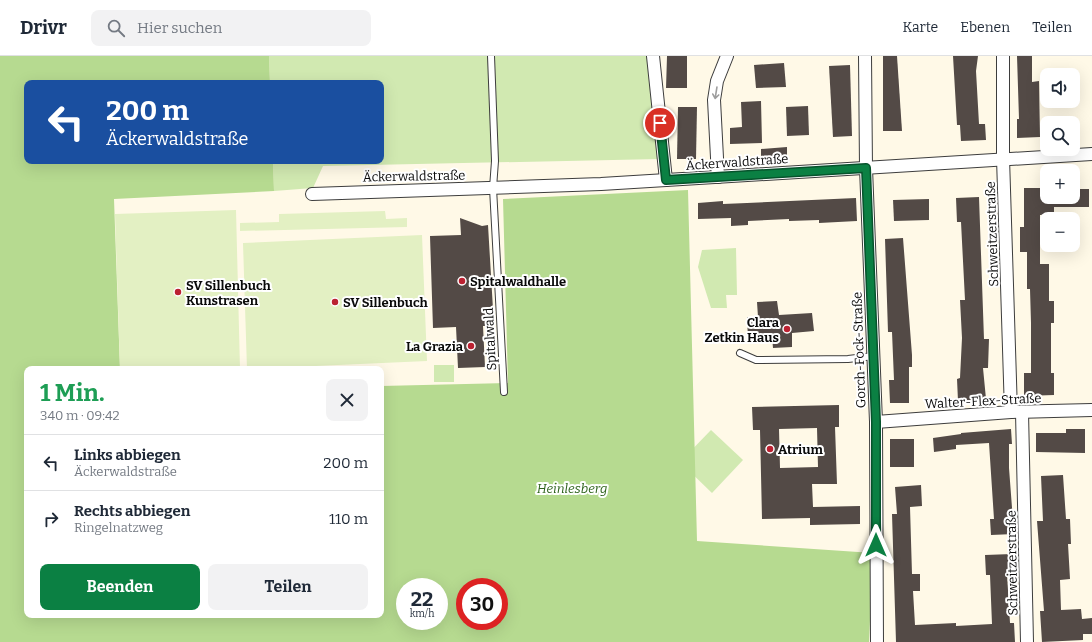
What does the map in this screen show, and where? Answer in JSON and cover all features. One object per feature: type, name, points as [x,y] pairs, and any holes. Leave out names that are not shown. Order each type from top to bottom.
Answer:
[{"type":"street","points":[[653,56],[666,180]]},
{"type":"street","points":[[718,176],[714,100],[717,81],[727,56]]},
{"type":"street","name":"Gorch-Fock-Straße","points":[[865,56],[866,168],[876,422],[878,642]]},
{"type":"street","name":"Schweitzerstraße","points":[[1003,56],[1003,158],[1028,642]]},
{"type":"street","name":"Äckerwaldstraße","points":[[312,194],[666,180],[1003,158],[1092,154]]},
{"type":"street","name":"Walter-Flex-Straße","points":[[876,422],[1017,412],[1092,410]]},
{"type":"lane","name":"Spitalwald","points":[[491,56],[495,165],[493,188],[504,392]]},
{"type":"lane","points":[[740,353],[756,360],[874,356]]},
{"type":"green space","name":"Heinlesberg","points":[[0,56],[269,56],[270,80],[24,80],[24,164],[273,164],[274,191],[114,199],[120,366],[24,366],[24,618],[384,618],[384,386],[508,383],[503,199],[688,190],[697,541],[873,553],[869,642],[0,642]]},
{"type":"green space","points":[[269,56],[648,56],[660,159],[323,166],[313,188],[274,191],[273,164],[384,164],[384,80],[270,80]]},
{"type":"green space","name":"SV Sillenbuch Kunstrasen","points":[[236,210],[240,366],[120,366],[115,214]]},
{"type":"green space","points":[[385,211],[386,219],[407,218],[407,227],[240,231],[240,223],[279,222],[279,214]]},
{"type":"green space","name":"SV Sillenbuch","points":[[422,235],[427,361],[314,366],[247,366],[243,243]]},
{"type":"green space","points":[[736,248],[737,295],[726,295],[727,308],[711,308],[698,267],[702,250]]},
{"type":"green space","points":[[434,365],[454,365],[454,382],[434,382]]},
{"type":"green space","points":[[711,430],[743,460],[712,493],[680,462]]},
{"type":"building","points":[[667,56],[687,56],[687,88],[666,88]]},
{"type":"building","points":[[883,56],[897,56],[902,131],[883,131]]},
{"type":"building","points":[[953,56],[978,56],[976,71],[979,124],[985,124],[986,140],[961,141],[960,125],[957,125]]},
{"type":"building","points":[[1017,56],[1032,56],[1032,82],[1039,81],[1040,137],[1017,138],[1017,119],[1019,119]]},
{"type":"building","points":[[784,63],[786,87],[756,88],[754,65]]},
{"type":"building","points":[[850,65],[852,136],[833,137],[829,66]]},
{"type":"building","points":[[761,101],[762,143],[730,144],[730,128],[742,127],[741,102]]},
{"type":"building","points":[[808,106],[809,135],[787,136],[786,107]]},
{"type":"building","points":[[678,107],[697,107],[696,159],[677,159]]},
{"type":"building","points":[[787,147],[787,159],[761,160],[761,149]]},
{"type":"building","points":[[1024,188],[1040,188],[1040,204],[1080,204],[1080,189],[1089,189],[1089,207],[1054,207],[1054,212],[1040,212],[1040,264],[1049,264],[1049,301],[1054,301],[1054,323],[1051,323],[1051,373],[1054,373],[1054,395],[1024,396],[1024,373],[1031,373],[1031,323],[1030,289],[1027,289],[1027,252],[1020,252],[1020,227],[1024,227]]},
{"type":"building","points":[[979,197],[984,339],[989,339],[988,368],[983,368],[986,399],[958,401],[957,379],[960,378],[962,338],[960,300],[965,300],[961,222],[957,222],[956,198]]},
{"type":"building","points":[[856,198],[857,221],[819,223],[819,220],[789,221],[789,219],[748,221],[748,225],[731,226],[731,218],[698,219],[698,203],[723,201],[723,204]]},
{"type":"building","points":[[929,199],[929,220],[894,221],[893,200]]},
{"type":"building","name":"Spitalwaldhalle","points":[[460,218],[482,226],[488,225],[494,326],[483,326],[485,367],[458,368],[456,327],[433,328],[430,236],[461,235]]},
{"type":"building","points":[[903,238],[912,367],[909,367],[909,403],[890,403],[889,380],[894,380],[892,332],[888,332],[885,239]]},
{"type":"building","points":[[777,301],[779,315],[812,313],[814,331],[792,333],[792,347],[773,348],[772,337],[748,339],[747,317],[758,317],[757,302]]},
{"type":"building","name":"Atrium","points":[[839,405],[839,427],[835,427],[837,484],[812,484],[813,507],[860,506],[860,524],[810,525],[810,518],[762,519],[760,430],[753,430],[752,407]],"holes":[[[817,428],[818,467],[780,468],[779,429]]]},
{"type":"building","points":[[1011,429],[1012,444],[1009,444],[1009,468],[1014,534],[991,535],[990,519],[994,519],[989,443],[956,445],[956,449],[934,452],[933,438],[961,433]]},
{"type":"building","points":[[1066,429],[1085,429],[1085,453],[1036,452],[1036,433],[1066,433]]},
{"type":"building","points":[[890,439],[914,439],[914,467],[890,467]]},
{"type":"building","points":[[1063,475],[1066,519],[1070,519],[1071,544],[1068,544],[1070,579],[1060,580],[1061,610],[1081,609],[1082,619],[1092,618],[1092,634],[1083,634],[1083,640],[1042,642],[1040,611],[1044,611],[1037,521],[1043,521],[1041,476]]},
{"type":"building","points":[[921,485],[922,506],[910,507],[912,574],[920,574],[920,591],[913,591],[915,625],[956,623],[956,626],[992,624],[990,575],[986,575],[985,555],[1012,554],[1013,573],[1007,574],[1010,623],[1014,623],[1015,642],[896,642],[892,514],[897,514],[895,487]]},
{"type":"place","name":"Spitalwaldhalle","points":[[462,281]]},
{"type":"place","name":"SV Sillenbuch Kunstrasen","points":[[178,292]]},
{"type":"place","name":"SV Sillenbuch","points":[[335,302]]},
{"type":"place","name":"Clara Zetkin Haus","points":[[787,329]]},
{"type":"place","name":"La Grazia","points":[[471,346]]},
{"type":"place","name":"Atrium","points":[[770,449]]},
{"type":"route","points":[[660,123],[666,180],[866,168],[876,422],[876,545]]}]
